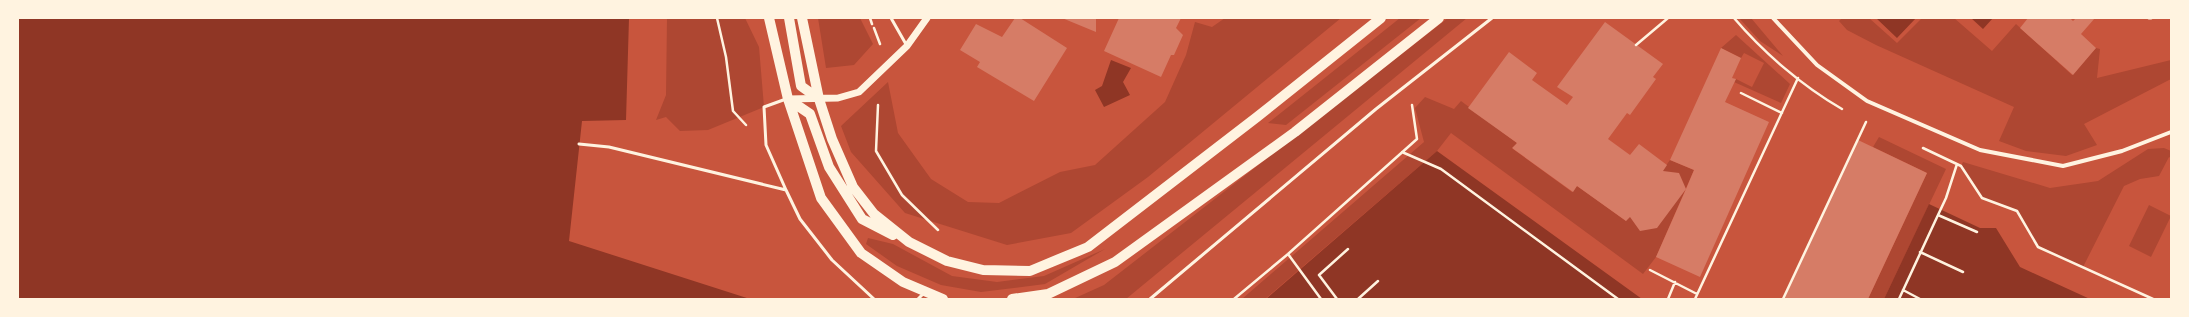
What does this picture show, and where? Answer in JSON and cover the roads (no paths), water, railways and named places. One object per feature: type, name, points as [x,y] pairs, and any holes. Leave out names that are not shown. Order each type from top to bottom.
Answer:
[{"type":"main road","points":[[769,18],[788,99],[821,198],[861,253],[922,296],[943,299]]},
{"type":"main road","points":[[789,18],[801,86],[818,99]]},
{"type":"main road","points":[[802,18],[818,99],[832,139],[854,187],[874,214],[909,242]]},
{"type":"main road","points":[[788,99],[810,114],[829,167],[862,219],[947,261],[983,270],[1030,271],[1088,247],[1257,117],[1381,18]]},
{"type":"main road","points":[[1012,299],[1048,294],[1115,262],[1295,132],[1439,18]]},
{"type":"street","points":[[788,99],[838,98],[859,92],[908,46],[927,18]]},
{"type":"street","points":[[1773,18],[1817,65],[1867,101],[1980,150],[2063,166],[2122,151],[2171,132]]},
{"type":"lane","points":[[891,18],[908,46]]},
{"type":"lane","points":[[1150,299],[1376,109],[1410,84],[1492,18]]},
{"type":"lane","points":[[788,99],[764,107],[766,145],[800,219],[832,260],[874,299]]},
{"type":"lane","points":[[579,144],[609,147],[786,190]]}]
